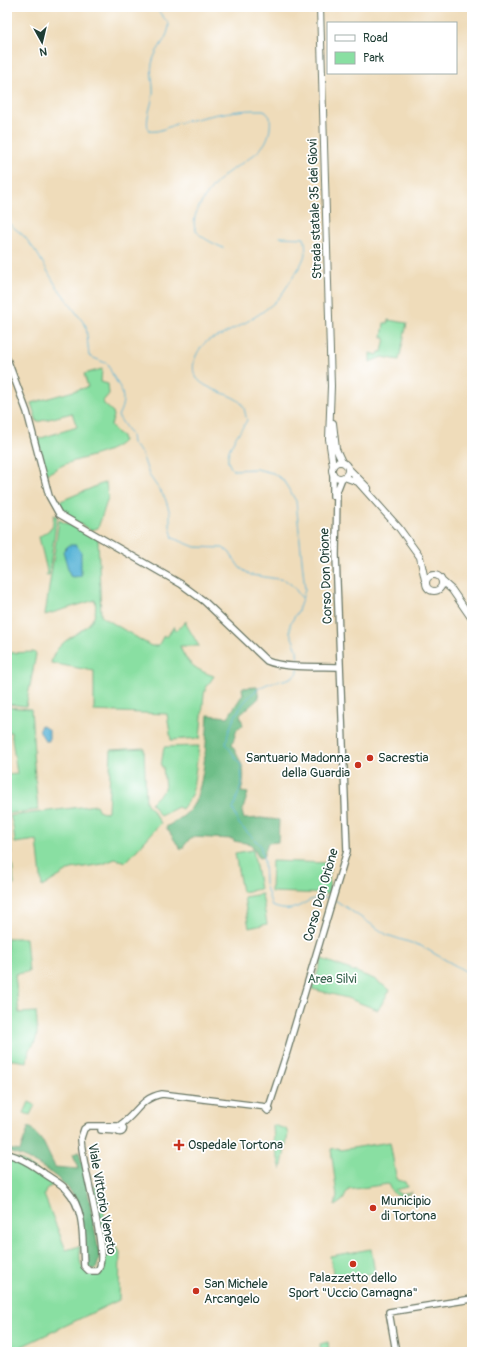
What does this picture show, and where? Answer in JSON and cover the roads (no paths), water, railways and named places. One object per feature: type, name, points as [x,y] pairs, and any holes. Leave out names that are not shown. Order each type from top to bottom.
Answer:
[{"type":"main road","name":"Strada statale 35 dei Giovi","points":[[320,7],[331,410],[330,446],[333,466]]},
{"type":"main road","name":"Strada statale 35 dei Giovi","points":[[331,410],[336,452],[342,462]]},
{"type":"main road","points":[[330,446],[336,452]]},
{"type":"main road","points":[[372,496],[362,480],[342,462],[336,462],[333,466],[333,474],[336,477],[356,480],[372,496],[414,546],[422,564],[426,586],[430,590],[434,591],[440,588],[442,581]]},
{"type":"main road","points":[[343,477],[347,474],[348,468]]},
{"type":"main road","points":[[422,564],[432,574],[440,576],[442,581],[450,587],[472,619]]},
{"type":"main road","points":[[426,580],[432,574]]},
{"type":"main road","points":[[440,588],[456,596]]},
{"type":"street","points":[[7,359],[27,412],[48,496],[56,511],[181,584],[204,601],[263,659],[273,664],[340,667]]},
{"type":"street","name":"Corso Don Orione","points":[[120,1128],[140,1105],[155,1095],[162,1094],[268,1107],[335,894],[347,851],[333,474]]},
{"type":"street","name":"Corso Don Orione","points":[[335,514],[338,486],[343,477]]},
{"type":"street","name":"Viale Vittorio Veneto","points":[[7,1154],[19,1158],[39,1169],[66,1188],[72,1196],[82,1221],[84,1266],[89,1271],[97,1271],[100,1268],[102,1261],[94,1209],[80,1142],[83,1131],[88,1126],[120,1128]]},
{"type":"street","points":[[396,1352],[389,1312],[472,1299]]},
{"type":"water","points":[[69,545],[76,545],[81,552],[81,576],[70,576],[63,551]]},
{"type":"water","points":[[41,725],[49,730],[49,741],[45,741],[41,733]]},
{"type":"waterway","points":[[155,7],[169,24],[167,34],[155,55],[152,64],[153,94],[147,122],[149,131],[156,131],[179,123],[232,112],[264,110],[270,117],[269,133],[261,149],[256,154],[225,174],[205,197],[197,212],[194,226],[197,232],[206,239],[223,248]]},
{"type":"waterway","points":[[7,222],[24,236],[37,253],[55,284],[86,326],[89,356],[108,364],[122,394],[122,407],[118,416],[131,435],[132,443],[142,454],[149,475],[165,498],[170,513],[170,526],[173,538],[195,547],[223,548],[229,552],[240,568],[251,575],[285,580],[293,586],[301,597]]},
{"type":"waterway","points":[[280,237],[304,238],[306,248],[298,270],[281,296],[274,303],[246,322],[206,342],[197,354],[193,368],[197,378],[202,383],[236,399],[243,407],[247,420],[232,444],[228,457],[229,464],[233,470],[256,469],[273,473],[283,480],[296,501],[305,590],[298,611],[290,624],[290,632],[297,650],[298,664]]},
{"type":"waterway","points":[[298,669],[298,673],[291,678],[270,683],[253,693],[246,700],[235,717],[226,744],[241,765],[242,783],[233,809],[239,824],[260,845],[264,861],[265,884],[272,906],[282,909],[290,909],[307,901],[321,897],[330,898]]},
{"type":"waterway","points":[[335,900],[387,935],[421,946],[472,975]]},
{"type":"place","name":"Sacrestia","points":[[370,758]]},
{"type":"place","name":"Santuario Madonna della Guardia","points":[[358,765]]},
{"type":"place","name":"Ospedale Tortona","points":[[179,1145]]},
{"type":"place","name":"Municipio di Tortona","points":[[373,1208]]},
{"type":"place","name":"Palazzetto dello Sport \"Uccio Camagna\"","points":[[353,1264]]},
{"type":"place","name":"San Michele Arcangelo","points":[[196,1291]]},
{"type":"park label","name":"Area Silvi","points":[[332,979]]}]
